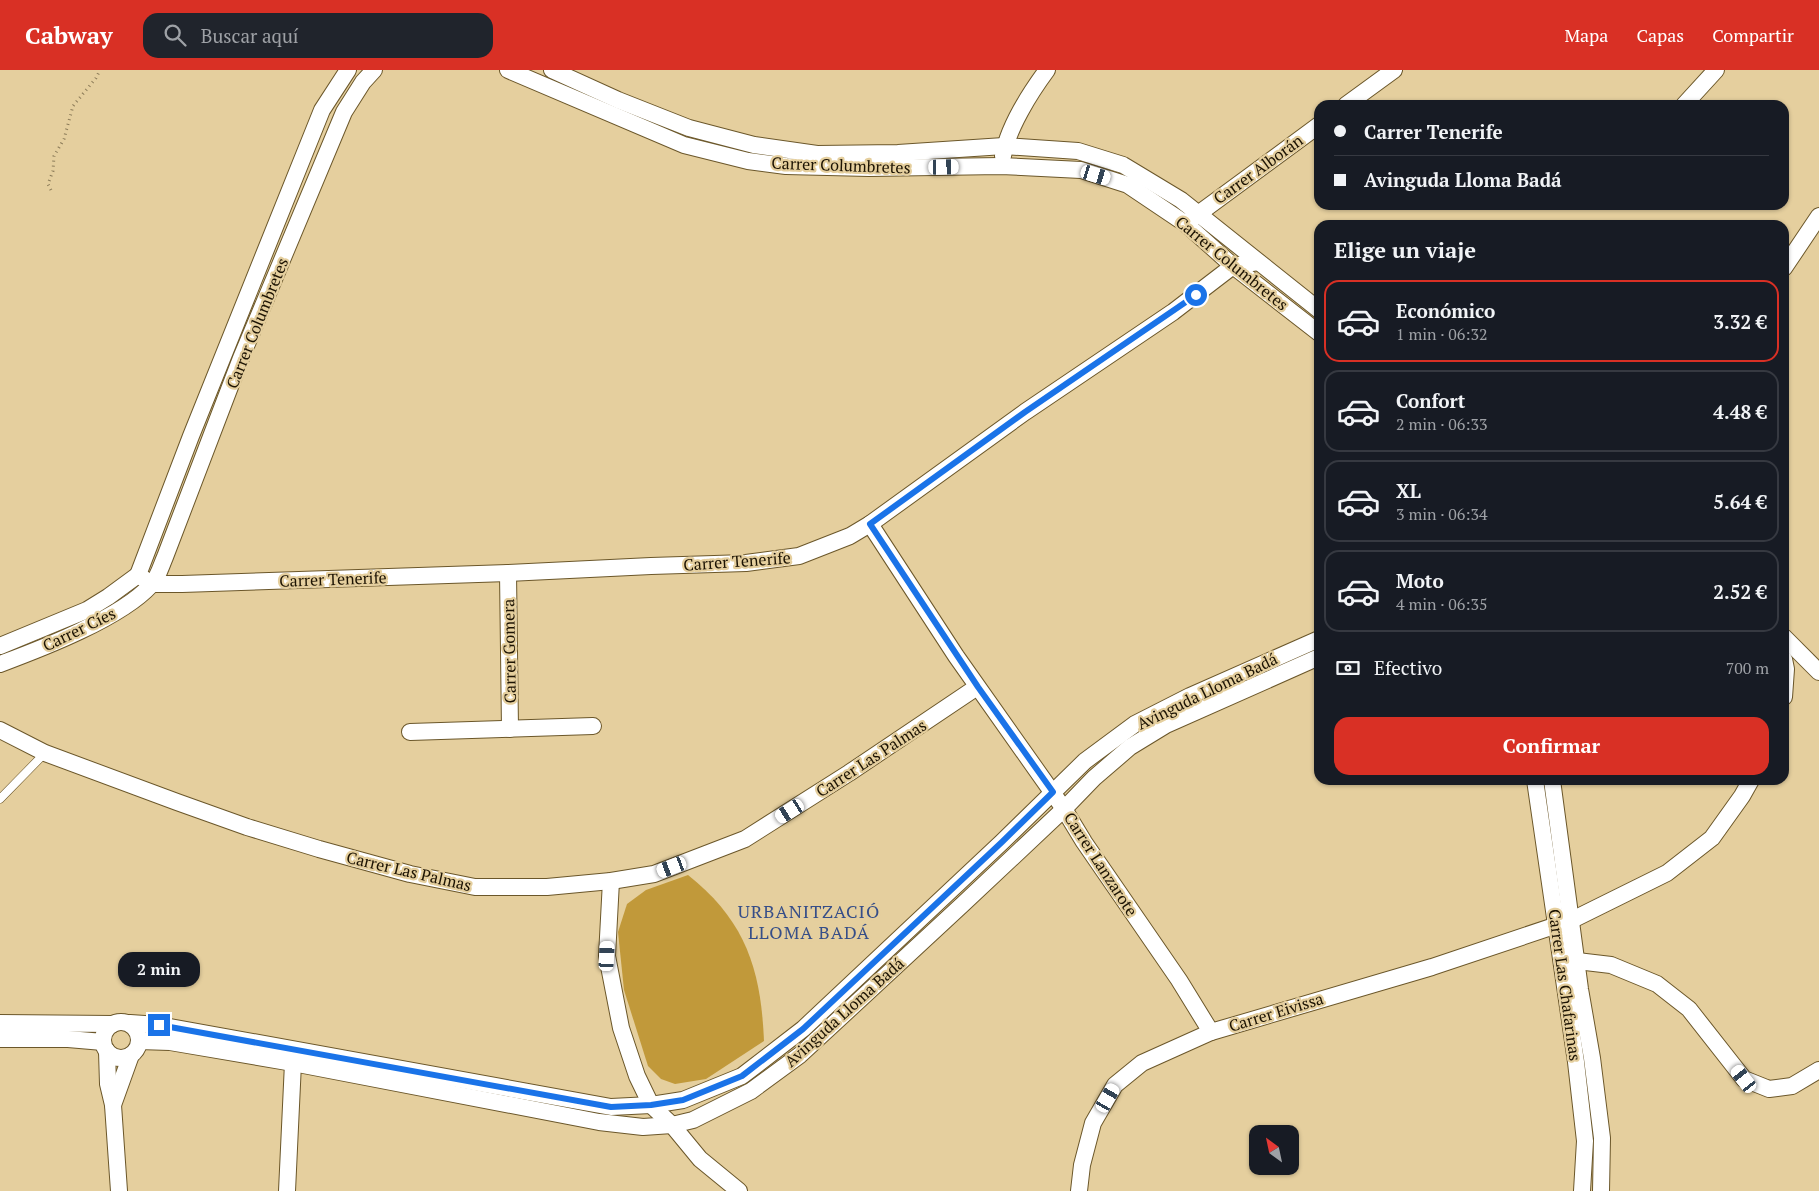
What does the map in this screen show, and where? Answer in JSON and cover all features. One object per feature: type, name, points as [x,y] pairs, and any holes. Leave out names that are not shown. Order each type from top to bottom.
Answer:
[{"type":"street","name":"Carrer Columbretes","points":[[145,580],[191,436],[322,110],[348,70]]},
{"type":"street","name":"Carrer Columbretes","points":[[145,580],[165,557],[241,358],[344,112],[363,82],[374,70]]},
{"type":"street","name":"Carrer Columbretes","points":[[508,70],[684,145],[748,160],[786,166],[869,168],[1001,166],[1080,170],[1128,185],[1192,219],[1258,262],[1314,306]]},
{"type":"street","name":"Carrer Columbretes","points":[[552,70],[618,100],[689,128],[754,145],[818,154],[898,153],[1004,146],[1078,151],[1123,165],[1181,200],[1192,219],[1233,266],[1314,329]]},
{"type":"street","points":[[1001,166],[1004,146],[1029,95],[1047,70]]},
{"type":"street","points":[[1353,100],[1394,70]]},
{"type":"street","points":[[1688,100],[1707,74]]},
{"type":"street","name":"Carrer Alborán","points":[[1192,219],[1314,128]]},
{"type":"street","points":[[1789,261],[1819,216]]},
{"type":"street","points":[[1233,266],[1258,262]]},
{"type":"street","name":"Carrer Tenerife","points":[[145,580],[182,584],[508,573],[746,563],[799,556],[850,536],[870,524],[1025,412],[1173,312],[1233,266]]},
{"type":"street","name":"Carrer Lanzarote","points":[[870,524],[978,687],[1053,792],[1084,842],[1211,1032]]},
{"type":"street","name":"Carrer Gomera","points":[[508,573],[510,729]]},
{"type":"street","name":"Carrer Cíes","points":[[0,646],[87,610],[108,597],[145,580]]},
{"type":"street","name":"Carrer Cíes","points":[[0,664],[37,650],[90,625],[128,604],[145,580]]},
{"type":"street","name":"Avinguda Lloma Badá","points":[[130,1023],[159,1025],[611,1107],[651,1105],[683,1100],[742,1076],[803,1029],[1002,842],[1085,761],[1135,724],[1190,696],[1314,641]]},
{"type":"street","points":[[1789,642],[1819,672]]},
{"type":"street","name":"Avinguda Lloma Badá","points":[[135,1048],[170,1042],[292,1063],[599,1122],[643,1127],[693,1120],[751,1091],[800,1055],[1064,809],[1094,778],[1130,747],[1166,725],[1314,658]]},
{"type":"street","name":"Carrer Las Palmas","points":[[0,730],[45,753],[247,827],[410,874],[475,887],[547,887],[611,881],[654,874],[745,839],[848,774],[978,687]]},
{"type":"street","points":[[410,732],[593,726]]},
{"type":"street","name":"Carrer Las Chafarinas","points":[[1536,785],[1576,1062],[1585,1141],[1582,1191]]},
{"type":"street","name":"Carrer Las Chafarinas","points":[[1553,785],[1602,1138],[1601,1191]]},
{"type":"street","name":"Carrer Eivissa","points":[[1079,1191],[1082,1165],[1093,1123],[1115,1084],[1142,1063],[1211,1032],[1432,967],[1572,920],[1667,874],[1712,838],[1748,785]]},
{"type":"street","points":[[611,881],[607,956],[621,1028],[637,1076],[651,1105],[672,1124],[700,1159],[730,1188]]},
{"type":"street","points":[[1577,961],[1611,965],[1657,984],[1689,1009],[1744,1079],[1769,1090],[1792,1086],[1819,1070]]},
{"type":"street","points":[[0,1023],[130,1023],[138,1031],[135,1048],[113,1105]]},
{"type":"street","points":[[112,1024],[105,1031],[105,1046],[108,1084],[113,1105],[119,1191]]},
{"type":"street","points":[[0,1039],[68,1039],[105,1046],[115,1057],[120,1058],[135,1048]]},
{"type":"street","points":[[287,1191],[292,1063]]},
{"type":"lane","points":[[0,800],[45,753]]},
{"type":"path","points":[[51,190],[48,184],[53,171],[54,156],[64,139],[73,106],[96,78],[100,70]]},
{"type":"shaded area","points":[[688,875],[708,892],[724,910],[737,929],[747,949],[759,992],[764,1041],[706,1079],[675,1084],[661,1079],[648,1066],[624,990],[618,932],[627,904],[646,890]]},
{"type":"district","name":"URBANITZACIÓ LLOMA BADÁ","points":[[809,921]]},
{"type":"route","points":[[159,1025],[611,1107],[651,1105],[683,1100],[742,1076],[803,1029],[1053,792],[956,656],[870,524],[1025,412],[1196,295]]}]
